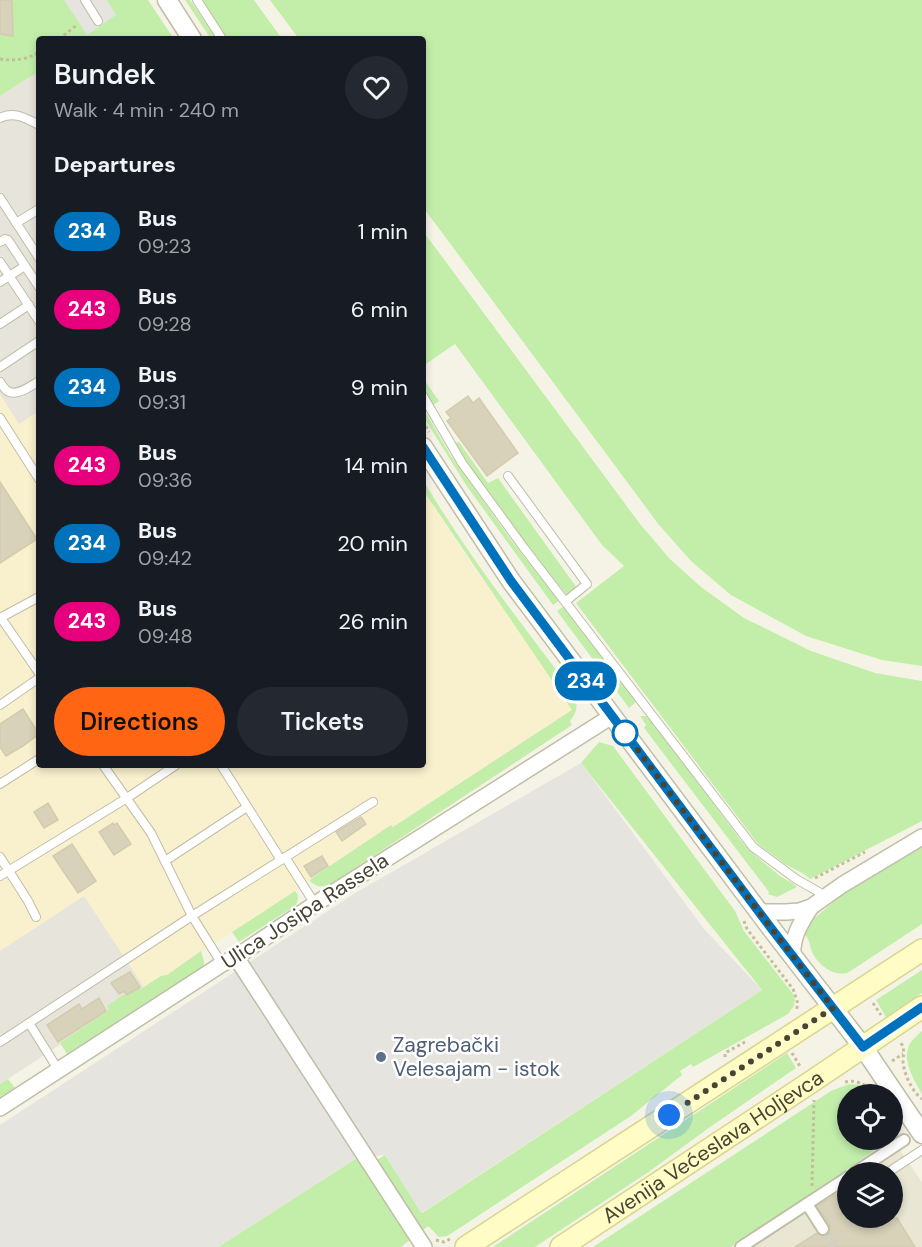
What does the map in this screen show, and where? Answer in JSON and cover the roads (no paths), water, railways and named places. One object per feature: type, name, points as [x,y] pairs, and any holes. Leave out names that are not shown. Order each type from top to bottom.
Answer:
[{"type":"main road","points":[[466,1247],[922,950]]},
{"type":"main road","name":"Avenija Većeslava Holjevca","points":[[561,1247],[922,1007]]},
{"type":"street","points":[[167,0],[190,36]]},
{"type":"street","points":[[426,452],[511,581],[793,957],[914,1113],[913,1137],[872,1162]]},
{"type":"street","name":"Ulica Josipa Rassela","points":[[0,1108],[315,904],[612,716]]},
{"type":"street","points":[[759,912],[799,911],[811,907],[922,837]]},
{"type":"street","points":[[793,957],[792,948],[795,936],[811,907]]},
{"type":"street","points":[[236,957],[424,1247]]},
{"type":"street","points":[[741,1247],[837,1184]]},
{"type":"street","points":[[809,1202],[823,1229]]},
{"type":"lane","points":[[85,0],[98,21]]},
{"type":"lane","points":[[196,0],[220,36]]},
{"type":"lane","points":[[0,118],[8,114],[21,116],[36,124]]},
{"type":"lane","points":[[0,198],[36,253]]},
{"type":"lane","points":[[16,223],[36,211]]},
{"type":"lane","points":[[0,242],[8,240],[36,282]]},
{"type":"lane","points":[[0,262],[36,316]]},
{"type":"lane","points":[[0,282],[25,266]]},
{"type":"lane","points":[[0,324],[29,305]]},
{"type":"lane","points":[[0,366],[36,342]]},
{"type":"lane","points":[[0,382],[7,392],[12,393],[23,391],[36,383]]},
{"type":"lane","points":[[426,401],[462,463],[524,548],[753,847],[779,867],[826,896]]},
{"type":"lane","points":[[0,418],[36,474]]},
{"type":"lane","points":[[508,476],[587,584],[566,601]]},
{"type":"lane","points":[[36,599],[0,618],[36,669]]},
{"type":"lane","points":[[0,705],[36,680]]},
{"type":"lane","points":[[0,784],[36,761]]},
{"type":"lane","points":[[105,768],[151,833],[192,916],[222,964]]},
{"type":"lane","points":[[0,876],[172,768]]},
{"type":"lane","points":[[223,768],[247,807],[315,904]]},
{"type":"lane","points":[[0,1042],[192,916],[373,802]]},
{"type":"lane","points":[[165,861],[247,807]]},
{"type":"lane","points":[[0,857],[36,917]]},
{"type":"lane","points":[[29,1023],[58,1071]]},
{"type":"lane","points":[[903,1162],[922,1150]]},
{"type":"tunnel","points":[[823,1229],[834,1247]]},
{"type":"place","name":"Zagrebački Velesajam - istok","points":[[381,1057]]}]
